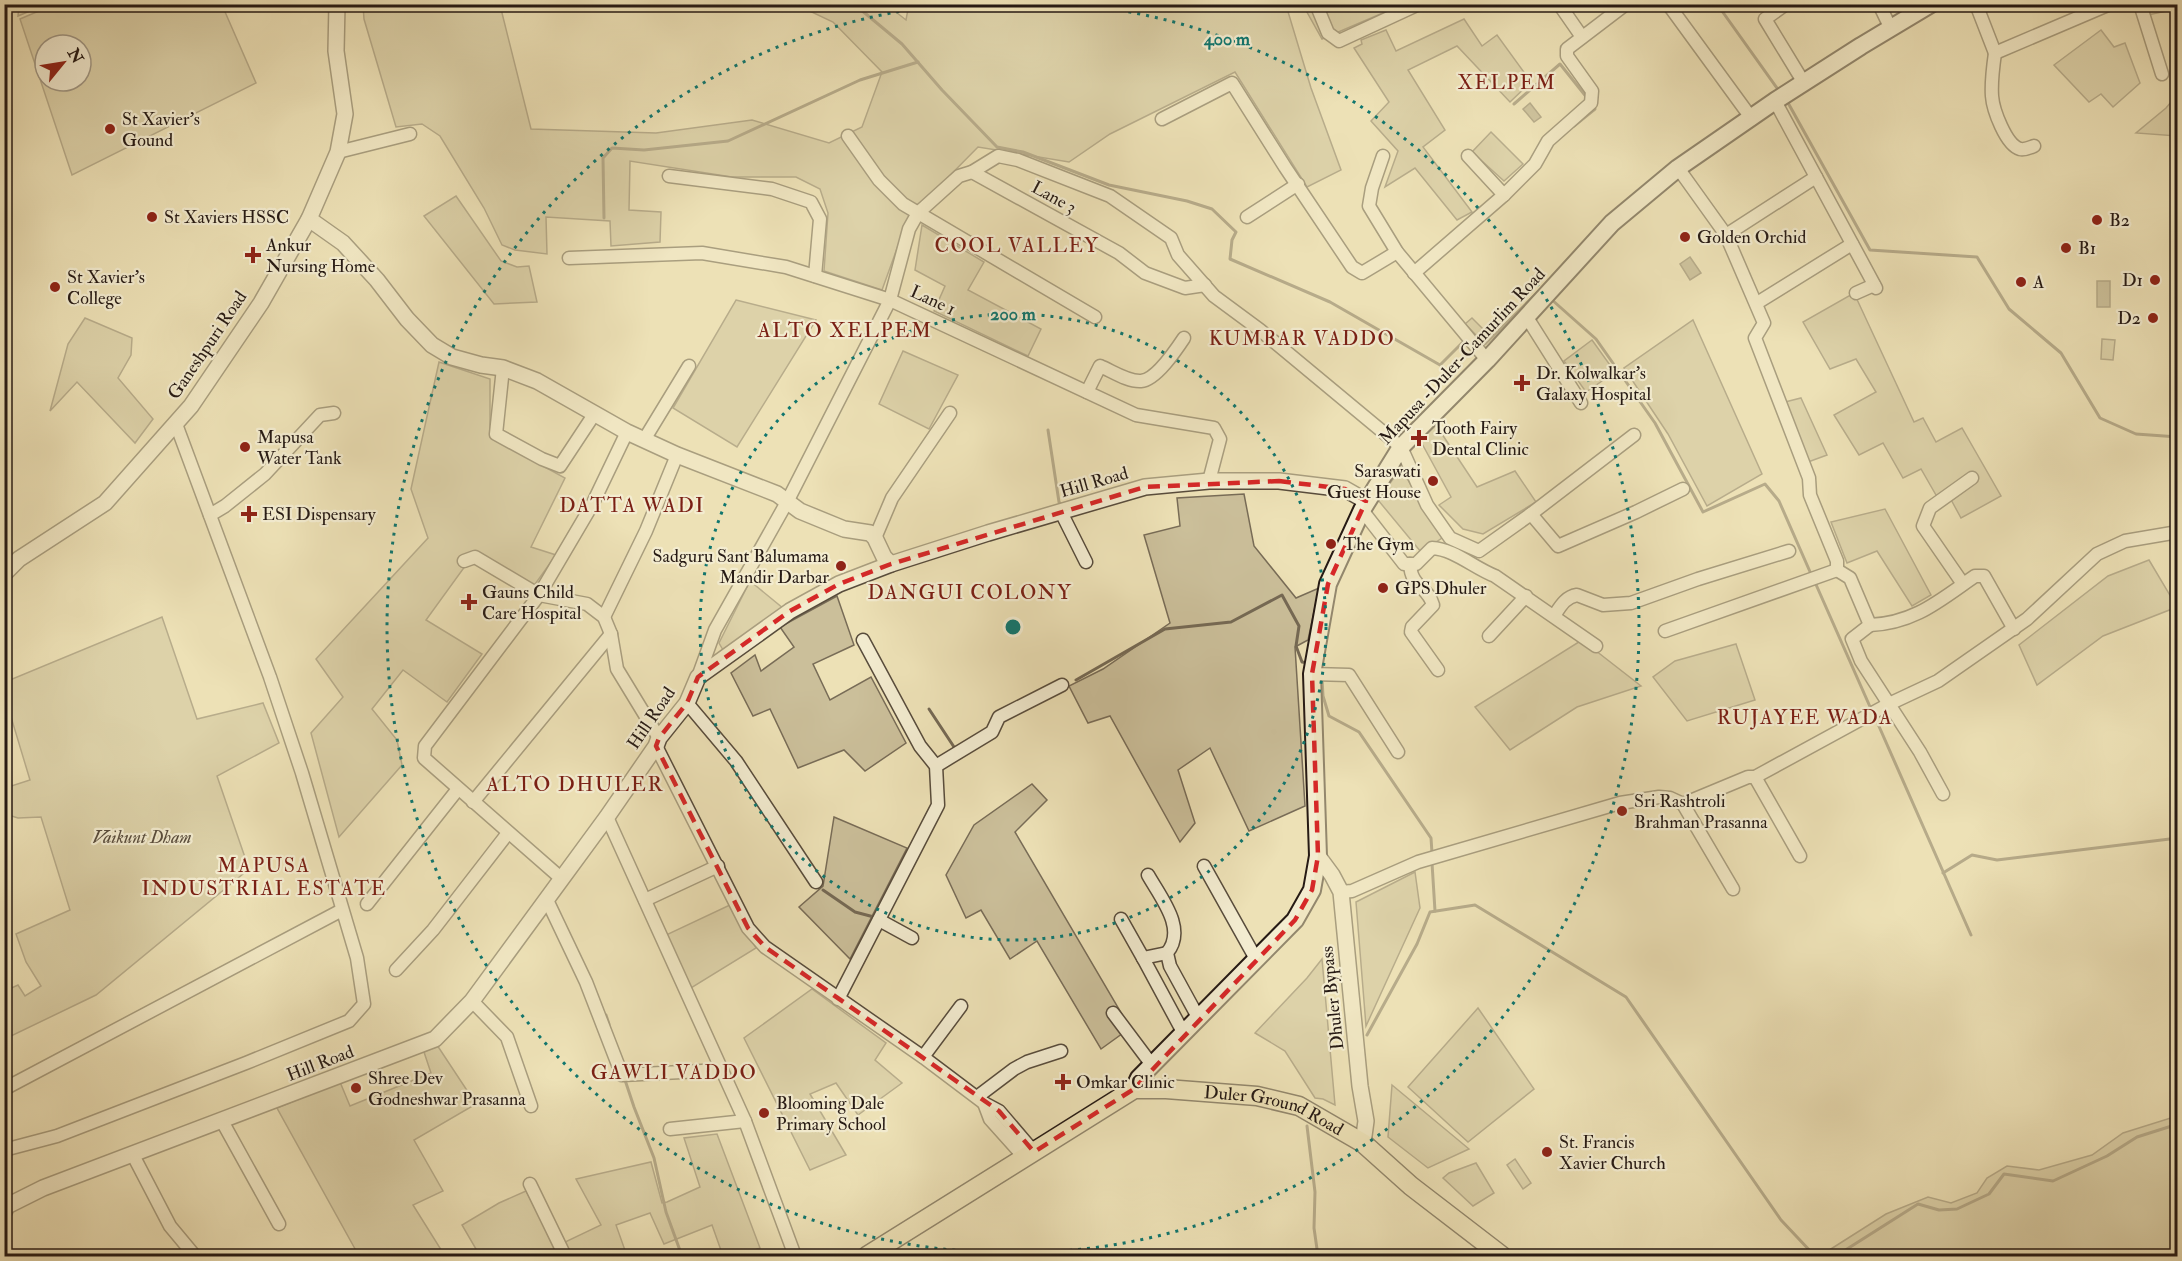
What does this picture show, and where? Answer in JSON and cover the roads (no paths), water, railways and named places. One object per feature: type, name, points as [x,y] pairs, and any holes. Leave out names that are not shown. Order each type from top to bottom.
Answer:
[{"type":"main road","name":"Mapusa -Duler-Camurlim Road","points":[[1134,1089],[1139,1078],[1295,920],[1312,890],[1318,856],[1312,674],[1328,584],[1364,506],[1401,447],[1487,360],[1603,231],[1678,168],[1775,101],[1931,4]]},
{"type":"main road","name":"Duler Ground Road","points":[[1134,1089],[1166,1089],[1257,1096],[1299,1106],[1363,1143],[1411,1186],[1502,1257]]},
{"type":"main road","points":[[867,1257],[1134,1089]]},
{"type":"street","name":"Ganeshpuri Road","points":[[4,574],[19,559],[105,503],[191,406],[261,303],[309,219],[338,152],[345,114],[336,51],[337,4]]},
{"type":"street","points":[[1316,4],[1328,33],[1339,40],[1419,4]]},
{"type":"street","points":[[1558,4],[1582,37]]},
{"type":"street","points":[[1414,273],[1504,195],[1535,164],[1548,141],[1591,102],[1592,91],[1567,56],[1567,49],[1626,4]]},
{"type":"street","points":[[1668,4],[1752,119]]},
{"type":"street","points":[[1786,4],[1765,19],[1804,83]]},
{"type":"street","points":[[1879,4],[1891,29]]},
{"type":"street","points":[[1976,4],[1995,53],[1992,96],[1997,117],[2009,140],[2017,148],[2024,149],[2034,146]]},
{"type":"street","points":[[1995,53],[2110,4]]},
{"type":"street","points":[[2140,4],[2162,74]]},
{"type":"street","points":[[1161,119],[1232,83],[1352,267],[1362,273],[1397,252]]},
{"type":"street","points":[[1775,101],[1875,287],[1856,293]]},
{"type":"street","points":[[338,152],[410,134]]},
{"type":"street","points":[[848,135],[879,180],[903,204],[1095,317]]},
{"type":"street","points":[[698,676],[715,630],[787,502],[890,300],[909,229],[918,213],[959,176],[972,172],[998,156],[1018,160],[1110,196],[1171,238],[1178,255],[1214,296],[1260,330],[1401,447],[1426,506],[1450,538],[1479,551],[1634,435]]},
{"type":"street","points":[[1383,156],[1372,188],[1369,206],[1397,252],[1487,360]]},
{"type":"street","points":[[1468,156],[1504,195]]},
{"type":"street","points":[[1678,168],[1726,236],[1757,303],[1764,323],[1755,338],[1809,478],[1810,495],[1837,561],[1837,570]]},
{"type":"street","name":"Lane 3","points":[[972,172],[1119,253],[1145,273],[1185,288],[1205,285]]},
{"type":"street","points":[[669,176],[772,189],[811,202],[820,219],[815,276]]},
{"type":"street","points":[[1726,236],[1816,177]]},
{"type":"street","points":[[1247,217],[1298,184]]},
{"type":"street","points":[[309,219],[343,243],[378,280],[407,319],[432,345],[452,357],[503,368],[537,381],[644,440],[777,494],[800,510],[844,529],[870,533],[876,538],[884,557],[891,564]]},
{"type":"street","points":[[1757,303],[1852,244]]},
{"type":"street","name":"Lane 1","points":[[569,258],[702,253],[786,267],[890,300],[1136,415],[1214,428],[1220,439],[1209,481]]},
{"type":"street","points":[[1526,316],[1581,403]]},
{"type":"street","points":[[1088,392],[1100,366],[1134,380],[1142,381],[1152,378],[1184,338]]},
{"type":"street","points":[[644,440],[689,366]]},
{"type":"street","points":[[503,368],[496,434],[542,459],[560,466],[595,413]]},
{"type":"street","points":[[210,514],[225,506],[265,474],[320,415],[334,413]]},
{"type":"street","points":[[876,538],[892,498],[950,413]]},
{"type":"street","points":[[4,1150],[57,1136],[349,1021],[364,1004],[357,958],[302,773],[270,677],[176,424]]},
{"type":"street","points":[[561,879],[424,758],[425,746],[539,595],[592,506],[627,432]]},
{"type":"street","points":[[604,617],[646,531],[677,455]]},
{"type":"street","points":[[1963,584],[1923,526],[1930,508],[1972,478]]},
{"type":"street","name":"Hill Road","points":[[5,1208],[43,1188],[435,1040],[472,1001],[607,817],[657,742],[687,703],[698,676],[790,611],[839,584],[891,564],[1145,487],[1209,481],[1279,481],[1345,489],[1364,506]]},
{"type":"street","points":[[1531,514],[1558,546],[1683,489]]},
{"type":"street","points":[[1364,506],[1404,564],[1416,564],[1432,548],[1444,549],[1495,576],[1596,646]]},
{"type":"street","points":[[1060,512],[1086,561]]},
{"type":"street","points":[[1683,804],[1748,777],[1755,777],[1889,704],[1938,681],[2027,619],[2097,554],[2125,541],[2178,532]]},
{"type":"street","points":[[1554,616],[1569,597],[1573,596],[1603,605],[1631,603],[1698,579],[1789,551]]},
{"type":"street","points":[[464,561],[476,557],[539,595],[587,604],[604,617],[611,634],[617,669],[657,742],[748,928],[765,947],[981,1100],[990,1119],[1030,1155]]},
{"type":"street","points":[[1410,564],[1410,576],[1431,599],[1433,605],[1410,632],[1438,670]]},
{"type":"street","points":[[1837,570],[1850,578],[1870,625]]},
{"type":"street","points":[[1665,631],[1837,570]]},
{"type":"street","points":[[1943,794],[1920,752],[1861,661],[1852,639],[1870,625],[1888,624],[1928,610],[1975,576],[1984,576],[2014,629]]},
{"type":"street","points":[[1489,636],[1526,596]]},
{"type":"street","points":[[473,802],[611,634]]},
{"type":"street","points":[[838,999],[938,805],[936,766],[920,746],[863,640]]},
{"type":"street","points":[[1312,674],[1349,675],[1398,752]]},
{"type":"street","points":[[936,766],[992,732],[999,717],[1062,685]]},
{"type":"street","points":[[687,703],[736,761],[816,882]]},
{"type":"street","points":[[1755,777],[1800,856]]},
{"type":"street","points":[[367,904],[458,789]]},
{"type":"street","points":[[1341,892],[1352,891],[1418,862],[1620,803],[1659,797],[1670,798],[1683,804],[1732,889]]},
{"type":"street","points":[[607,817],[745,1121],[795,1257]]},
{"type":"street","points":[[396,970],[433,930],[508,833]]},
{"type":"street","name":"Dhuler Bypass","points":[[1318,856],[1341,892],[1360,1086],[1366,1121],[1363,1143]]},
{"type":"street","points":[[645,900],[718,866]]},
{"type":"street","points":[[1204,866],[1256,959]]},
{"type":"street","points":[[1143,958],[1167,953],[1173,946],[1176,932],[1171,917],[1148,875]]},
{"type":"street","points":[[547,900],[586,982],[622,1075],[722,1071]]},
{"type":"street","points":[[4,1089],[342,910]]},
{"type":"street","points":[[879,920],[912,938]]},
{"type":"street","points":[[1120,920],[1184,1034]]},
{"type":"street","points":[[1167,953],[1170,966],[1199,1019]]},
{"type":"street","points":[[472,1001],[507,1037],[531,1106]]},
{"type":"street","points":[[923,1057],[961,1006]]},
{"type":"street","points":[[1113,1013],[1152,1065]]},
{"type":"street","points":[[981,1100],[1014,1069],[1061,1051]]},
{"type":"street","points":[[222,1121],[279,1224]]},
{"type":"street","points":[[670,1129],[745,1121]]},
{"type":"street","points":[[133,1155],[170,1226],[195,1257]]},
{"type":"street","points":[[530,1184],[565,1257]]},
{"type":"waterway","points":[[854,4],[902,44],[997,147],[1023,152],[1109,185],[1187,201],[1212,209],[1236,232],[1232,240],[1230,259],[1330,302],[1440,365],[1466,339]]},
{"type":"waterway","points":[[1717,4],[1779,91]]},
{"type":"waterway","points":[[604,218],[603,158],[612,148],[644,150],[728,141],[860,80],[918,62]]},
{"type":"waterway","points":[[1514,104],[1560,64],[1588,99]]},
{"type":"waterway","points":[[1787,101],[1870,250],[1977,257],[2009,309],[2061,353],[2100,418],[2136,434],[2178,437]]},
{"type":"waterway","points":[[1574,126],[1595,109],[1594,107]]},
{"type":"waterway","points":[[1479,343],[1485,344],[1542,290]]},
{"type":"waterway","points":[[1551,299],[1596,339],[1655,423],[1703,512],[1765,484],[1779,501],[1811,574]]},
{"type":"waterway","points":[[1048,430],[1059,502],[1063,507]]},
{"type":"waterway","points":[[1814,580],[1871,709]]},
{"type":"waterway","points":[[1076,680],[1165,629],[1231,622],[1282,595],[1299,626],[1296,646],[1302,662],[1309,663]]},
{"type":"waterway","points":[[1322,679],[1323,696],[1329,716],[1359,732],[1431,838],[1432,853]]},
{"type":"waterway","points":[[929,709],[956,750]]},
{"type":"waterway","points":[[1874,715],[1971,935]]},
{"type":"waterway","points":[[1943,873],[1972,855],[1997,860],[2178,838]]},
{"type":"waterway","points":[[1432,863],[1435,911]]},
{"type":"waterway","points":[[823,890],[855,912],[874,917],[876,914]]},
{"type":"waterway","points":[[1367,1035],[1417,944],[1430,912],[1475,905],[1626,997],[1781,1220],[1813,1254],[1834,1256]]},
{"type":"waterway","points":[[606,1015],[609,1024]]},
{"type":"waterway","points":[[625,1080],[654,1158],[666,1212],[682,1256]]},
{"type":"waterway","points":[[1836,1256],[1918,1204],[1939,1210],[1957,1209],[1989,1194],[2004,1174],[2053,1181],[2107,1156],[2137,1137],[2178,1124]]},
{"type":"waterway","points":[[1307,1126],[1315,1192],[1314,1228],[1318,1256]]},
{"type":"place","name":"St Xavier's Gound","points":[[110,129]]},
{"type":"place","name":"St Xaviers HSSC","points":[[152,217]]},
{"type":"place","name":"B2","points":[[2097,220]]},
{"type":"place","name":"Golden Orchid","points":[[1685,237]]},
{"type":"place","name":"B1","points":[[2066,248]]},
{"type":"place","name":"Ankur Nursing Home","points":[[253,255]]},
{"type":"place","name":"D1","points":[[2155,280]]},
{"type":"place","name":"A","points":[[2021,282]]},
{"type":"place","name":"St Xavier's College","points":[[55,287]]},
{"type":"place","name":"D2","points":[[2153,318]]},
{"type":"place","name":"Dr. Kolwalkar's Galaxy Hospital","points":[[1522,383]]},
{"type":"place","name":"Tooth Fairy Dental Clinic","points":[[1419,438]]},
{"type":"place","name":"Mapusa Water Tank","points":[[245,447]]},
{"type":"place","name":"Saraswati Guest House","points":[[1433,481]]},
{"type":"place","name":"ESI Dispensary","points":[[249,514]]},
{"type":"place","name":"The Gym","points":[[1331,544]]},
{"type":"place","name":"Sadguru Sant Balumama Mandir Darbar","points":[[841,566]]},
{"type":"place","name":"GPS Dhuler","points":[[1383,588]]},
{"type":"place","name":"Gauns Child Care Hospital","points":[[469,602]]},
{"type":"place","name":"Sri Rashtroli Brahman Prasanna","points":[[1622,811]]},
{"type":"place","name":"Omkar Clinic","points":[[1063,1082]]},
{"type":"place","name":"Shree Dev Godneshwar Prasanna","points":[[356,1088]]},
{"type":"place","name":"Blooming Dale Primary School","points":[[764,1113]]},
{"type":"place","name":"St. Francis Xavier Church","points":[[1547,1152]]},
{"type":"district","name":"XELPEM","points":[[1507,82]]},
{"type":"district","name":"COOL VALLEY","points":[[1017,245]]},
{"type":"district","name":"ALTO XELPEM","points":[[845,330]]},
{"type":"district","name":"KUMBAR VADDO","points":[[1302,338]]},
{"type":"district","name":"DATTA WADI","points":[[632,505]]},
{"type":"district","name":"DANGUI COLONY","points":[[970,592]]},
{"type":"district","name":"RUJAYEE WADA","points":[[1805,717]]},
{"type":"district","name":"ALTO DHULER","points":[[575,784]]},
{"type":"district","name":"MAPUSA INDUSTRIAL ESTATE","points":[[264,876]]},
{"type":"district","name":"GAWLI VADDO","points":[[674,1072]]},
{"type":"park label","name":"Vaikunt Dham","points":[[142,837]]}]
